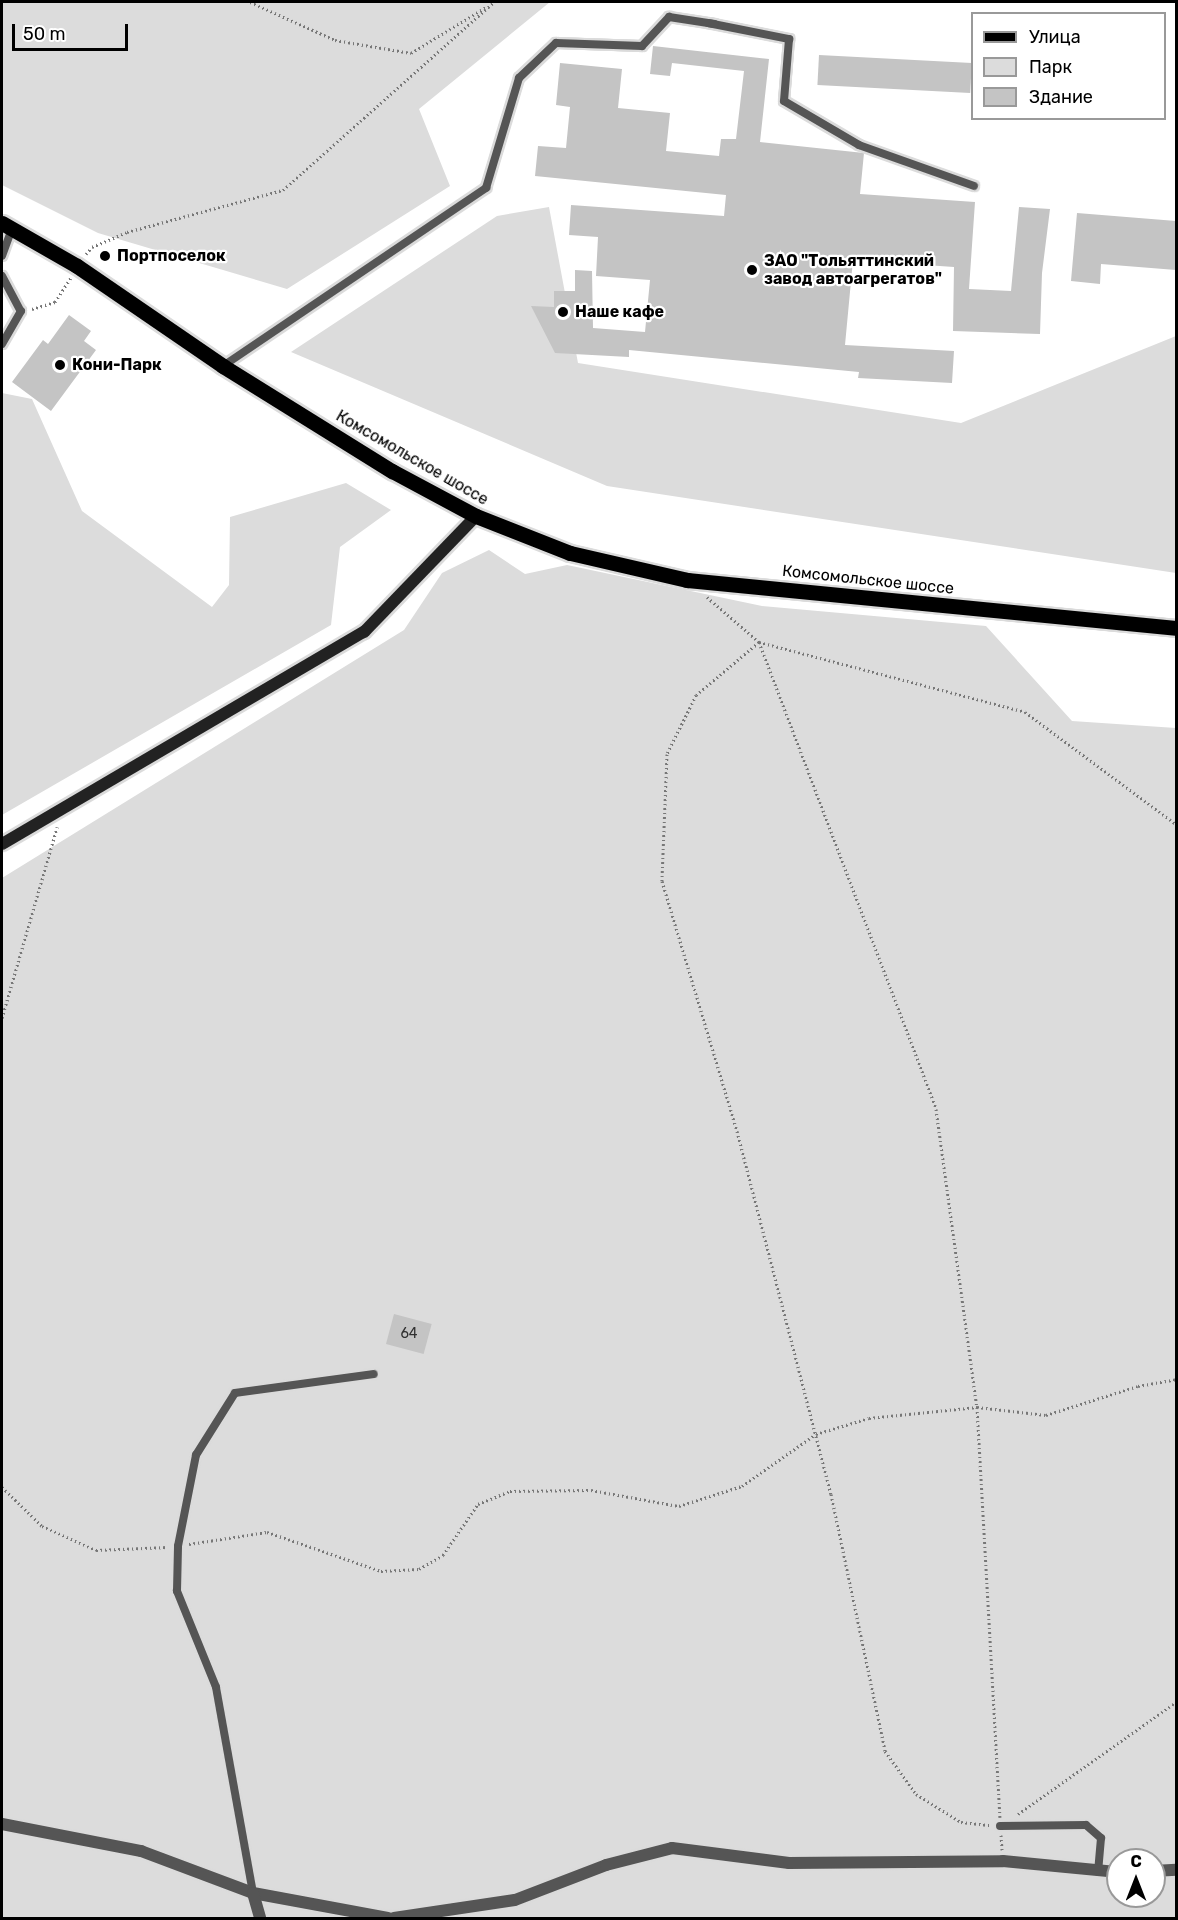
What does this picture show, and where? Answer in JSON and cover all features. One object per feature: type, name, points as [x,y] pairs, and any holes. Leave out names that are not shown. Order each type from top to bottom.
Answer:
[{"type":"main road","name":"Комсомольское шоссе","points":[[7,226],[77,266],[223,366],[392,471],[476,516],[570,554],[687,580],[1176,628]]},
{"type":"street","points":[[2,844],[364,632],[476,516]]},
{"type":"street","points":[[2,1824],[141,1851],[253,1893],[388,1918]]},
{"type":"street","points":[[394,1918],[515,1900],[606,1865],[672,1848],[789,1863],[1003,1861],[1106,1872]]},
{"type":"street","points":[[253,1893],[260,1918]]},
{"type":"lane","points":[[223,366],[486,188],[519,78],[556,43],[642,46],[669,18],[710,23],[789,39],[784,101],[860,145],[974,186]]},
{"type":"lane","points":[[2,256],[7,226]]},
{"type":"lane","points":[[2,276],[21,311],[2,344]]},
{"type":"lane","points":[[253,1893],[216,1687],[177,1590],[178,1546],[196,1455],[235,1393],[374,1374]]},
{"type":"lane","points":[[1000,1826],[1086,1825],[1101,1838],[1098,1872]]},
{"type":"path","points":[[250,2],[335,40],[411,53],[494,2]]},
{"type":"path","points":[[21,311],[54,302],[77,266],[92,248],[127,232],[283,190],[494,2]]},
{"type":"path","points":[[687,580],[759,642],[1025,712],[1176,824]]},
{"type":"path","points":[[759,642],[936,1109],[977,1407],[1003,1861]]},
{"type":"path","points":[[759,642],[696,695],[667,754],[662,881],[737,1131],[816,1434],[885,1751],[916,1794],[961,1821],[1000,1826],[1176,1702]]},
{"type":"path","points":[[2,1018],[63,808]]},
{"type":"path","points":[[2,1487],[42,1526],[96,1550],[178,1546],[267,1532],[381,1571],[419,1569],[443,1555],[478,1504],[510,1491],[591,1490],[679,1506],[742,1486],[816,1434],[869,1418],[977,1407],[1046,1415],[1138,1386],[1176,1378]]},
{"type":"green space","points":[[2,2],[550,2],[419,109],[450,186],[287,289],[98,233],[2,185]]},
{"type":"green space","points":[[549,207],[578,363],[961,423],[1176,336],[1176,573],[607,486],[291,352],[497,216]]},
{"type":"green space","points":[[2,393],[32,399],[82,511],[212,607],[229,585],[230,517],[346,483],[391,510],[340,547],[331,625],[2,815]]},
{"type":"green space","points":[[489,550],[525,574],[567,565],[762,606],[986,626],[1072,721],[1176,728],[1176,1918],[2,1918],[2,878],[404,630],[442,573]]},
{"type":"building","name":"ЗАО \"Тольяттинский завод автоагрегатов\"","points":[[653,46],[769,59],[760,142],[864,153],[860,194],[975,202],[969,289],[1011,291],[1019,207],[1050,209],[1042,273],[1040,334],[953,331],[954,267],[853,260],[845,345],[954,351],[952,383],[858,378],[859,372],[629,350],[629,357],[555,353],[531,306],[554,307],[554,291],[575,291],[575,270],[592,271],[593,328],[645,332],[650,280],[596,276],[598,237],[569,235],[571,205],[724,216],[726,195],[535,176],[538,146],[566,148],[570,107],[556,105],[560,63],[622,69],[618,108],[670,113],[666,151],[719,156],[721,139],[736,139],[744,71],[672,63],[670,76],[650,74]]},
{"type":"building","points":[[819,55],[971,63],[970,93],[817,85]]},
{"type":"building","points":[[1077,213],[1176,221],[1176,270],[1101,264],[1100,284],[1071,281]]},
{"type":"building","name":"Кони-Парк","points":[[69,315],[91,331],[84,341],[96,350],[51,411],[12,382],[43,340],[48,344]]},
{"type":"building","points":[[394,1314],[432,1324],[424,1354],[386,1344]]},
{"type":"place","name":"Портпоселок","points":[[105,256]]},
{"type":"place","name":"ЗАО \"Тольяттинский завод автоагрегатов\"","points":[[752,270]]},
{"type":"place","name":"Наше кафе","points":[[563,312]]},
{"type":"place","name":"Кони-Парк","points":[[60,365]]}]
